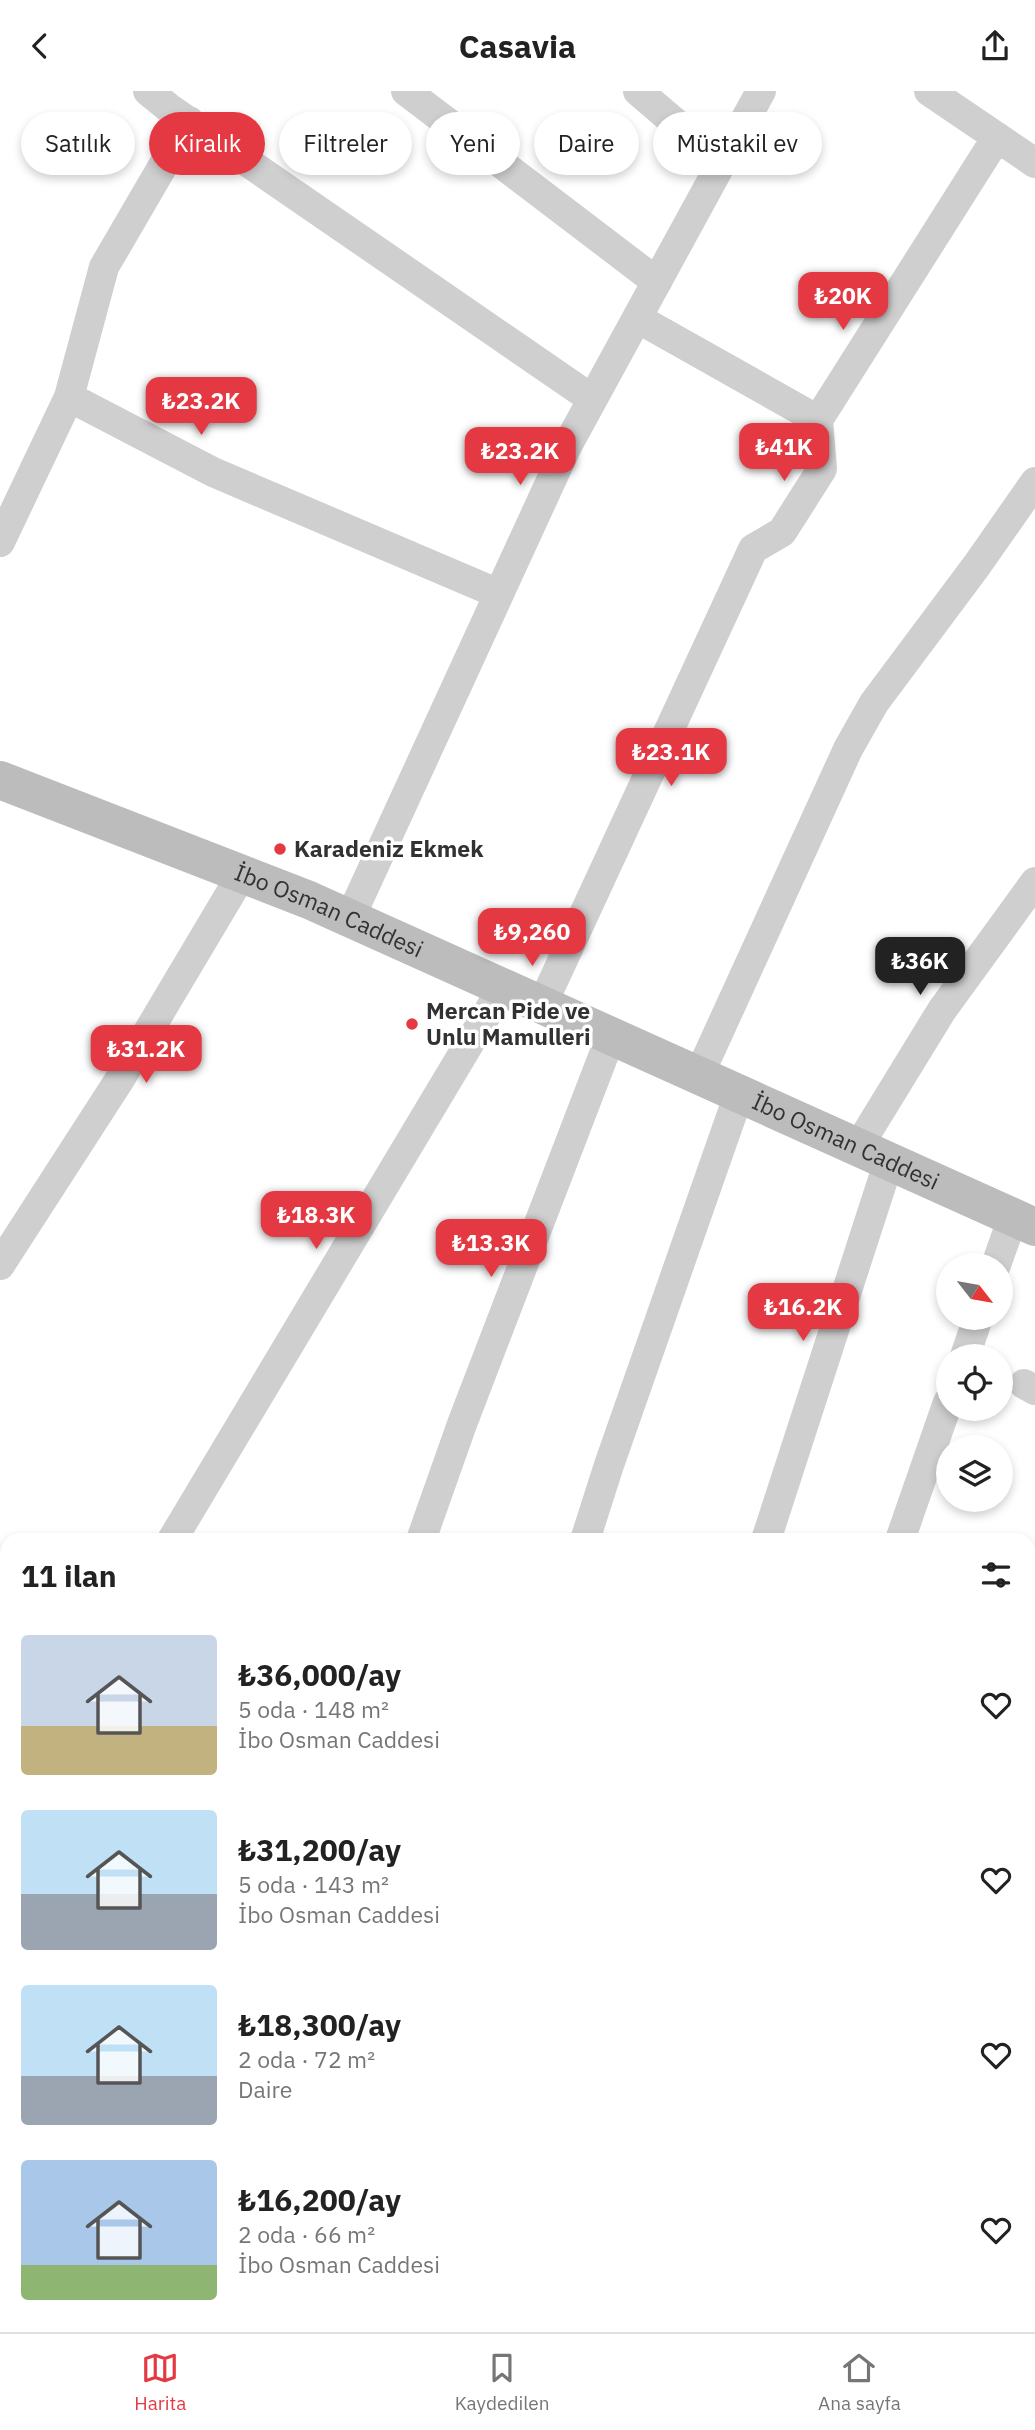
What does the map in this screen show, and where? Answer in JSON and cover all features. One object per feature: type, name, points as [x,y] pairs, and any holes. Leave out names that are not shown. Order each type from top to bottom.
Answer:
[{"type":"street","points":[[148,91],[177,112]]},
{"type":"street","points":[[407,91],[657,282]]},
{"type":"street","points":[[638,91],[662,112]]},
{"type":"street","points":[[750,112],[761,91]]},
{"type":"street","points":[[929,91],[1035,163]]},
{"type":"street","points":[[542,1005],[753,549],[782,532],[822,469],[818,420],[997,137]]},
{"type":"street","points":[[265,173],[592,399]]},
{"type":"street","points":[[0,542],[69,397],[104,267],[158,175]]},
{"type":"street","points":[[350,918],[567,446],[715,175]]},
{"type":"street","points":[[637,318],[818,420]]},
{"type":"street","points":[[69,397],[213,472],[499,594]]},
{"type":"street","points":[[699,1075],[848,749],[874,703],[1035,482]]},
{"type":"street","name":"İbo Osman Caddesi","points":[[0,780],[350,918],[1024,1222]]},
{"type":"street","points":[[0,1265],[120,1079],[242,874]]},
{"type":"street","points":[[768,1533],[874,1154],[942,1010],[1035,882]]},
{"type":"street","points":[[176,1533],[503,987]]},
{"type":"street","points":[[423,1533],[462,1424],[611,1036]]},
{"type":"street","points":[[587,1533],[739,1094]]},
{"type":"street","points":[[1004,1253],[1024,1222]]},
{"type":"street","points":[[902,1533],[941,1421]]},
{"type":"place","name":"Karadeniz Ekmek","points":[[280,849]]},
{"type":"place","name":"Mercan Pide ve Unlu Mamulleri","points":[[412,1024]]}]
